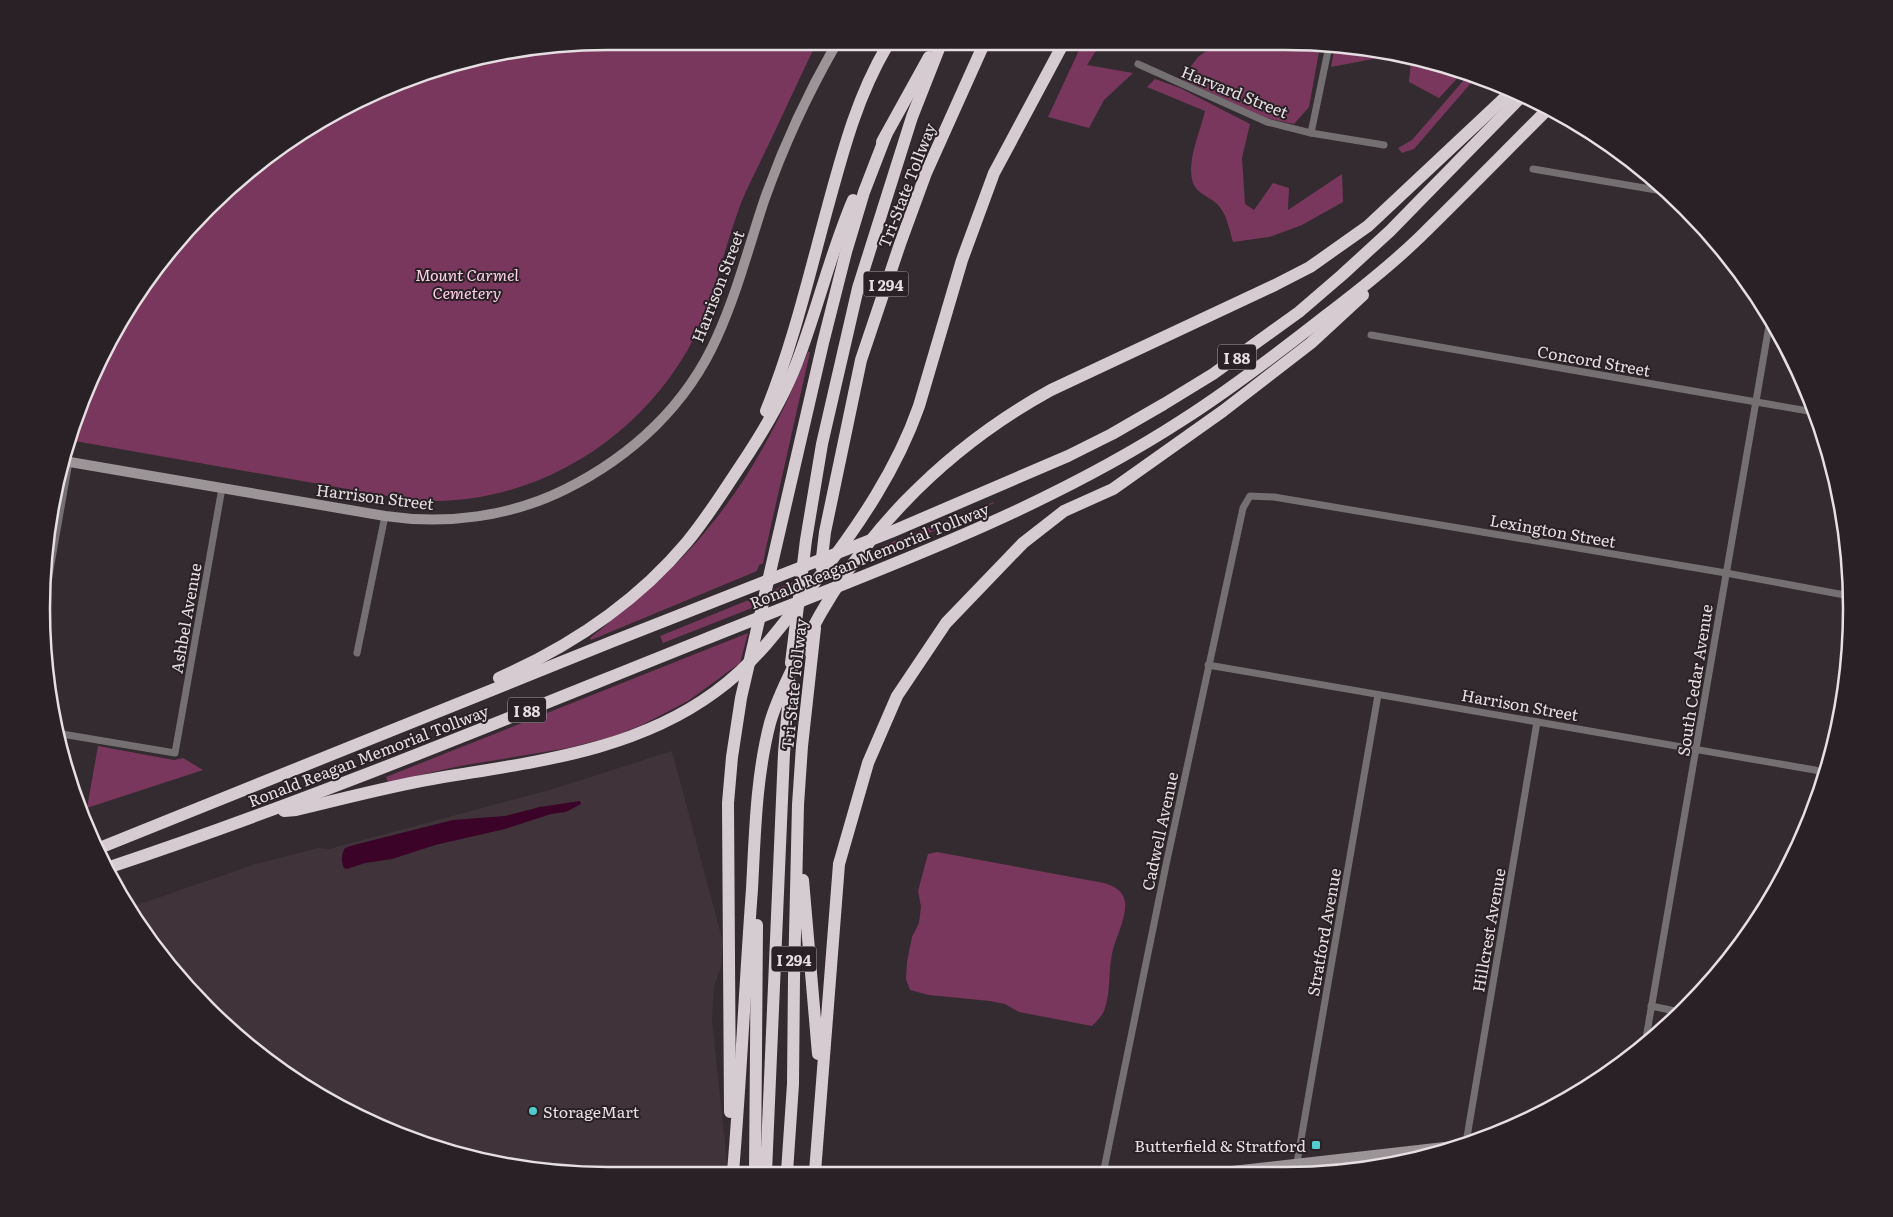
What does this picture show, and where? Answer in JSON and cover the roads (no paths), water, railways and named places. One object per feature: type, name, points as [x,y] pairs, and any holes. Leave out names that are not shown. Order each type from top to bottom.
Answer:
[{"type":"highway","points":[[741,465],[761,424],[786,359],[847,135],[864,91],[885,50]]},
{"type":"highway","points":[[424,718],[464,694],[529,665],[617,610],[643,588],[687,542],[705,519],[769,421],[796,366],[850,209],[868,169],[933,50]]},
{"type":"highway","name":"Tri-State Tollway","points":[[766,1167],[784,753],[793,646],[806,540],[822,444],[858,288],[912,117],[938,50]]},
{"type":"highway","name":"Tri-State Tollway","points":[[787,1167],[793,1084],[798,838],[802,746],[825,532],[862,360],[900,244],[926,173],[980,50]]},
{"type":"highway","points":[[269,812],[296,810],[415,782],[558,758],[594,749],[660,725],[697,705],[734,678],[769,642],[850,537],[898,458],[913,422],[962,260],[994,172],[1060,50]]},
{"type":"highway","points":[[732,1167],[756,809],[765,744],[786,680],[809,631],[833,593],[884,523],[915,490],[959,450],[1020,407],[1083,374],[1274,286],[1310,267],[1343,245],[1394,203],[1506,97]]},
{"type":"highway","name":"Ronald Reagan Memorial Tollway","points":[[104,847],[891,532],[1068,456],[1112,434],[1164,404],[1257,343],[1299,312],[1369,250],[1517,101]]},
{"type":"highway","name":"Ronald Reagan Memorial Tollway","points":[[113,866],[269,812],[945,543],[1071,485],[1151,440],[1262,366],[1417,240],[1542,114]]},
{"type":"highway","points":[[732,1167],[728,803],[732,757],[742,698],[821,352],[846,252],[864,192],[886,135]]},
{"type":"highway","points":[[815,1167],[839,864],[868,763],[897,696],[946,623],[1023,543],[1064,511],[1113,489],[1266,379],[1338,319],[1417,240]]},
{"type":"highway","points":[[798,838],[806,907],[821,1092]]},
{"type":"highway","points":[[103,844],[123,840]]},
{"type":"highway","points":[[755,842],[757,878],[755,1167]]},
{"type":"main road","name":"Harrison Street","points":[[70,461],[385,516],[424,520],[458,519],[506,511],[534,502],[583,480],[615,461],[640,441],[664,418],[683,395],[700,369],[717,337],[728,309],[765,199],[793,127],[833,50]]},
{"type":"main road","points":[[1264,1167],[1397,1155]]},
{"type":"street","points":[[1311,133],[1328,52]]},
{"type":"street","name":"Harvard Street","points":[[1138,64],[1267,122],[1311,133],[1384,145]]},
{"type":"street","points":[[1533,169],[1654,190]]},
{"type":"street","name":"South Cedar Avenue","points":[[1647,1033],[1768,330]]},
{"type":"street","name":"Concord Street","points":[[1371,335],[1806,411]]},
{"type":"street","name":"Ashbel Avenue","points":[[65,734],[175,753],[222,488]]},
{"type":"street","name":"Lexington Street","points":[[1250,496],[1274,497],[1726,573],[1843,595]]},
{"type":"street","name":"Cadwell Avenue","points":[[1104,1167],[1208,665],[1243,508],[1250,496]]},
{"type":"street","points":[[357,653],[385,516]]},
{"type":"street","name":"Harrison Street","points":[[1208,665],[1818,771]]},
{"type":"street","name":"Stratford Avenue","points":[[1296,1167],[1378,695]]},
{"type":"street","name":"Hillcrest Avenue","points":[[1467,1136],[1537,722]]},
{"type":"street","points":[[1651,1006],[1671,1010]]},
{"type":"place","name":"StorageMart","points":[[533,1111]]},
{"type":"place","name":"Butterfield & Stratford","points":[[1316,1145]]},
{"type":"park label","name":"Mount Carmel Cemetery","points":[[467,283]]}]
